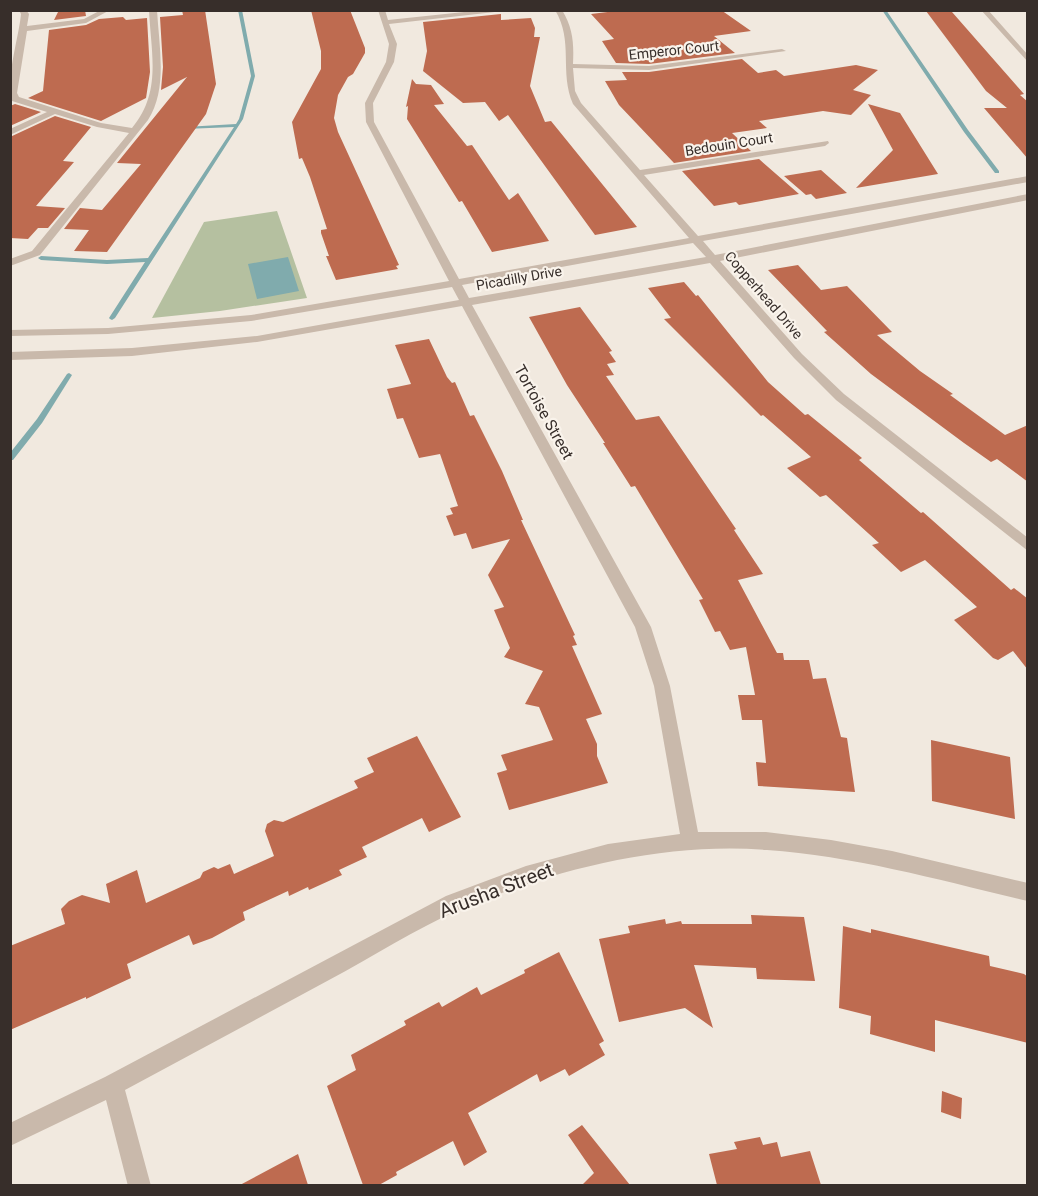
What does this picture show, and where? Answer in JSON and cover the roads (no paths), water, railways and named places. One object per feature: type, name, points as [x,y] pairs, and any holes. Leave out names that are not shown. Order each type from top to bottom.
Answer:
[{"type":"street","points":[[22,10],[25,14],[13,96],[18,101],[53,112],[106,127],[135,131]]},
{"type":"street","points":[[23,29],[86,21],[107,10]]},
{"type":"street","points":[[10,263],[36,253],[151,108],[157,86],[153,10]]},
{"type":"street","points":[[383,16],[510,10]]},
{"type":"street","name":"Copperhead Drive","points":[[558,10],[566,20],[571,39],[567,66],[569,90],[576,104],[798,356],[840,397],[1028,546]]},
{"type":"street","points":[[984,10],[1028,60]]},
{"type":"street","name":"Tortoise Street","points":[[383,16],[393,44],[390,62],[369,103],[370,122],[643,627],[662,686],[690,841]]},
{"type":"street","name":"Emperor Court","points":[[567,66],[649,68],[782,51]]},
{"type":"street","points":[[10,133],[53,112]]},
{"type":"street","name":"Bedouin Court","points":[[638,173],[825,143]]},
{"type":"street","name":"Picadilly Drive","points":[[10,333],[108,331],[201,324],[363,300],[1028,178]]},
{"type":"street","name":"Picadilly Drive","points":[[10,356],[77,355],[257,339],[713,259],[1028,197]]},
{"type":"street","points":[[201,324],[201,345]]},
{"type":"street","name":"Arusha Street","points":[[10,1135],[113,1085],[453,903],[526,875],[608,853],[690,841],[766,841],[892,860],[1028,892]]},
{"type":"street","points":[[113,1085],[140,1185]]},
{"type":"water","points":[[288,257],[299,291],[257,299],[248,264]]},
{"type":"waterway","points":[[150,260],[241,119],[253,76],[240,10]]},
{"type":"waterway","points":[[884,10],[966,131],[997,172]]},
{"type":"waterway","points":[[185,128],[237,125]]},
{"type":"waterway","points":[[41,258],[107,262],[150,260]]},
{"type":"waterway","points":[[112,318],[150,260]]},
{"type":"waterway","points":[[10,458],[40,421],[69,375]]}]
